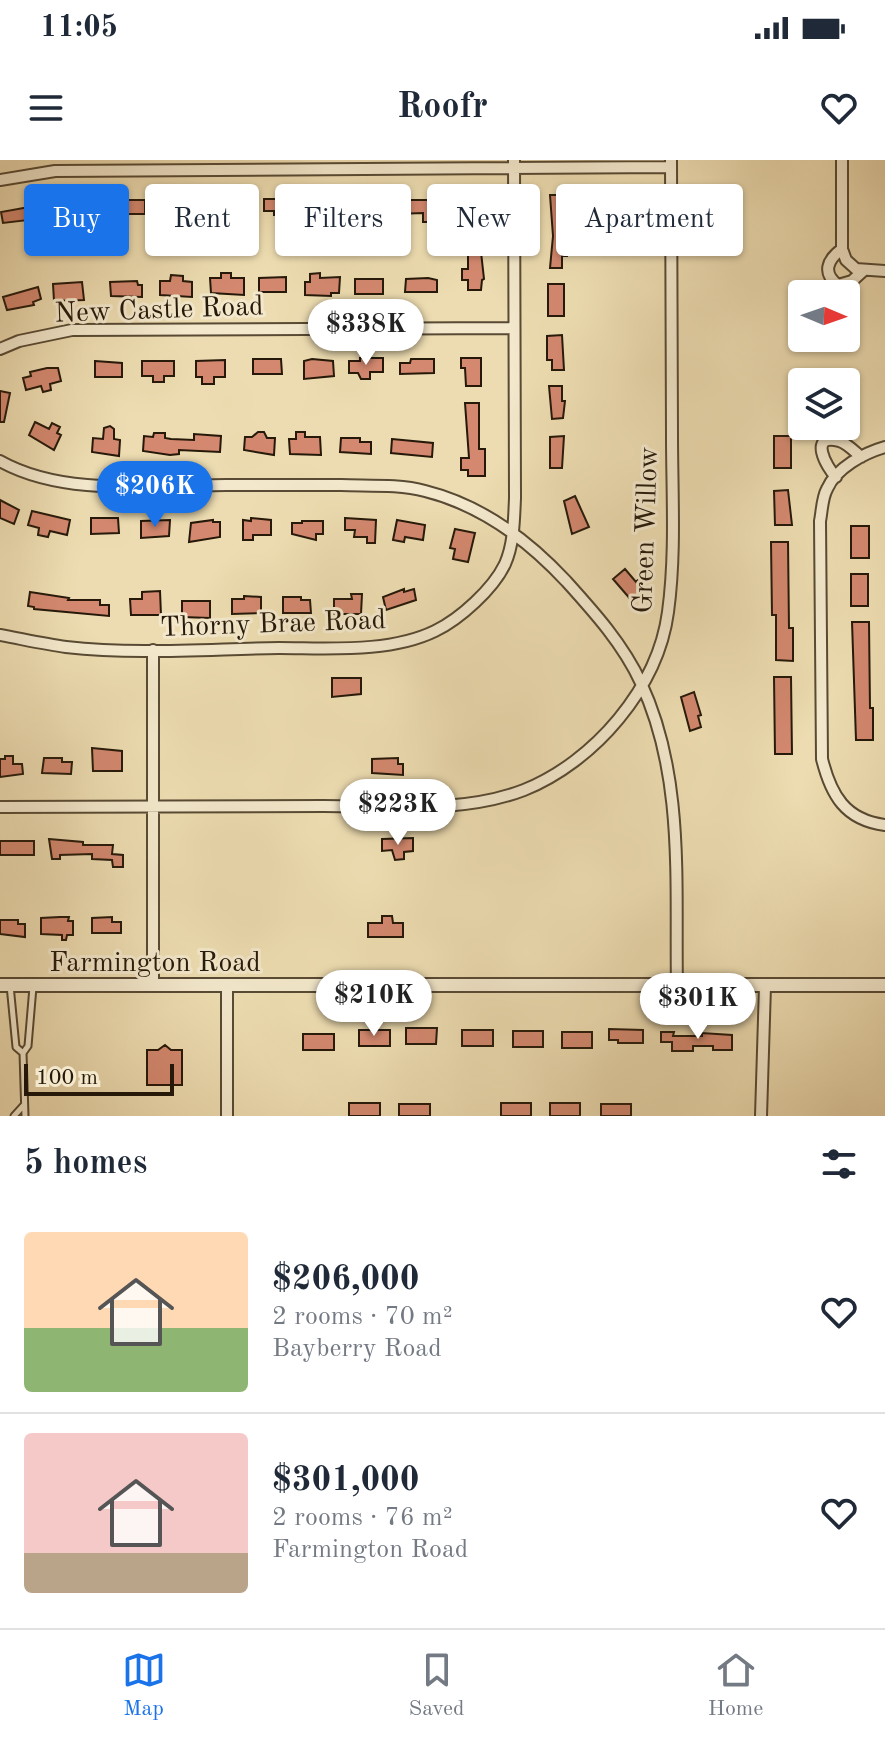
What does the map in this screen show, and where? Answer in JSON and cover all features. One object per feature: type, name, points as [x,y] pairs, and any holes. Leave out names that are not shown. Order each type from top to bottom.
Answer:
[{"type":"street","points":[[842,160],[842,249],[850,265],[863,271],[885,271]]},
{"type":"street","name":"Thorny Brae Road","points":[[0,635],[67,647],[153,650],[322,648],[408,641],[436,631],[461,615],[484,592],[504,564],[513,533],[514,164]]},
{"type":"street","points":[[0,180],[55,171],[671,164]]},
{"type":"street","name":"Green Willow","points":[[0,807],[432,805],[487,799],[523,790],[566,767],[608,732],[642,684],[655,656],[668,614],[672,545],[671,164]]},
{"type":"street","points":[[842,249],[832,256],[827,269],[830,280],[838,285],[845,284],[863,271]]},
{"type":"street","name":"New Castle Road","points":[[0,349],[19,341],[72,330],[513,328]]},
{"type":"street","points":[[836,477],[824,465],[821,454],[828,441],[845,443],[861,457]]},
{"type":"street","points":[[885,447],[861,457],[842,470],[827,488],[820,521],[822,759],[828,783],[843,807],[857,817],[885,825]]},
{"type":"street","points":[[0,461],[15,470],[56,482],[376,486],[422,490],[466,503],[513,533],[553,567],[591,608],[622,648],[642,684],[661,740],[673,792],[677,986]]},
{"type":"street","points":[[153,650],[153,985]]},
{"type":"street","name":"Farmington Road","points":[[5,985],[885,985]]},
{"type":"street","points":[[227,985],[227,1116]]},
{"type":"street","points":[[761,1116],[765,986]]},
{"type":"lane","points":[[5,985],[16,1047],[23,1053]]},
{"type":"lane","points":[[25,1116],[23,1053],[28,1046],[34,985]]},
{"type":"lane","points":[[14,1116],[25,1104]]},
{"type":"building","points":[[550,195],[556,195],[556,256],[562,256],[562,268],[550,268],[553,236]]},
{"type":"building","points":[[264,199],[275,199],[275,215],[274,211],[264,211]]},
{"type":"building","points":[[129,200],[145,200],[145,214],[129,214]]},
{"type":"building","points":[[411,200],[427,200],[427,222],[423,222],[423,213],[411,213]]},
{"type":"building","points":[[24,208],[24,221],[3,223],[1,212]]},
{"type":"building","points":[[468,256],[481,256],[484,279],[481,290],[468,290],[468,280],[462,280],[462,269],[468,269]]},
{"type":"building","points":[[221,273],[231,273],[231,278],[244,278],[244,295],[211,293],[210,278],[221,278]]},
{"type":"building","points":[[320,273],[320,278],[340,277],[339,293],[331,293],[331,296],[305,295],[305,282],[310,282],[310,274]]},
{"type":"building","points":[[171,275],[183,276],[183,281],[192,282],[192,297],[160,295],[160,281],[170,281]]},
{"type":"building","points":[[286,277],[286,292],[259,292],[259,278]]},
{"type":"building","points":[[355,279],[383,279],[383,294],[355,294]]},
{"type":"building","points":[[406,279],[437,280],[437,292],[405,292]]},
{"type":"building","points":[[137,281],[138,285],[142,285],[142,297],[111,296],[110,282]]},
{"type":"building","points":[[82,282],[84,300],[54,301],[53,284]]},
{"type":"building","points":[[548,284],[564,284],[564,316],[548,316]]},
{"type":"building","points":[[38,287],[41,299],[33,302],[34,305],[7,310],[3,297]]},
{"type":"building","points":[[562,335],[564,370],[552,370],[552,360],[547,360],[547,336]]},
{"type":"building","points":[[360,358],[383,358],[383,372],[370,372],[370,379],[361,379],[358,373],[349,373],[349,361],[360,361]]},
{"type":"building","points":[[461,358],[481,358],[481,386],[466,386]]},
{"type":"building","points":[[253,359],[281,359],[282,374],[253,374]]},
{"type":"building","points":[[411,359],[434,359],[434,373],[400,374],[400,363],[410,363]]},
{"type":"building","points":[[225,360],[225,377],[214,377],[214,384],[202,384],[202,377],[196,377],[196,361]]},
{"type":"building","points":[[95,361],[122,363],[122,377],[95,377]]},
{"type":"building","points":[[142,361],[174,361],[174,376],[164,376],[164,382],[153,382],[153,376],[142,376]]},
{"type":"building","points":[[304,361],[333,361],[334,376],[304,379]]},
{"type":"building","points":[[58,368],[61,381],[50,384],[51,390],[43,392],[41,386],[26,390],[23,378],[31,376],[30,372]]},
{"type":"building","points":[[549,386],[562,386],[562,401],[565,401],[563,418],[552,419]]},
{"type":"building","points":[[0,391],[10,393],[4,422],[0,422]]},
{"type":"building","points":[[465,403],[479,403],[479,449],[485,449],[485,476],[468,476],[468,470],[461,470],[461,458],[469,458]]},
{"type":"building","points":[[35,422],[49,429],[52,423],[60,427],[57,433],[61,435],[54,450],[29,435]]},
{"type":"building","points":[[110,426],[114,429],[114,439],[120,440],[119,456],[92,452],[93,438],[103,439],[104,428]]},
{"type":"building","points":[[264,432],[267,438],[275,438],[274,455],[244,450],[245,437],[252,437]]},
{"type":"building","points":[[296,432],[305,432],[305,437],[320,437],[321,455],[290,454],[289,439],[296,439]]},
{"type":"building","points":[[154,433],[165,433],[165,438],[171,439],[194,440],[194,434],[221,436],[220,452],[179,450],[179,454],[170,455],[143,451],[144,436],[153,437]]},
{"type":"building","points":[[564,436],[562,468],[550,468],[550,437]]},
{"type":"building","points":[[774,436],[788,436],[791,440],[791,468],[774,468]]},
{"type":"building","points":[[341,438],[360,438],[360,442],[371,442],[371,454],[340,452]]},
{"type":"building","points":[[392,439],[433,443],[432,457],[391,453]]},
{"type":"building","points":[[788,490],[792,525],[775,525],[774,491]]},
{"type":"building","points":[[575,496],[589,527],[572,534],[564,501]]},
{"type":"building","points":[[0,500],[19,510],[14,524],[0,518]]},
{"type":"building","points":[[32,511],[70,520],[67,535],[50,531],[48,537],[38,535],[39,528],[28,525]]},
{"type":"building","points":[[91,518],[118,518],[119,533],[91,534]]},
{"type":"building","points":[[251,518],[271,520],[271,535],[253,535],[253,540],[243,540],[243,520],[251,521]]},
{"type":"building","points":[[345,518],[376,520],[375,543],[367,543],[367,537],[354,537],[355,530],[345,530]]},
{"type":"building","points":[[170,520],[169,536],[141,538],[141,521]]},
{"type":"building","points":[[397,520],[425,525],[423,540],[405,537],[404,542],[393,540]]},
{"type":"building","points":[[323,521],[323,534],[316,534],[316,540],[292,534],[292,523]]},
{"type":"building","points":[[220,522],[220,537],[189,542],[191,523]]},
{"type":"building","points":[[851,526],[869,526],[869,558],[851,558]]},
{"type":"building","points":[[455,529],[475,533],[468,562],[453,559],[455,549],[450,548]]},
{"type":"building","points":[[771,542],[788,542],[789,628],[793,628],[793,661],[776,660]]},
{"type":"building","points":[[625,569],[647,589],[632,601],[613,579]]},
{"type":"building","points":[[851,574],[868,574],[868,606],[851,606]]},
{"type":"building","points":[[404,589],[404,592],[414,589],[416,600],[386,610],[383,597]]},
{"type":"building","points":[[160,591],[161,615],[131,615],[130,599],[142,599],[142,592]]},
{"type":"building","points":[[30,592],[68,600],[100,600],[100,605],[109,605],[109,616],[34,609],[28,606]]},
{"type":"building","points":[[351,594],[362,594],[361,614],[334,614],[334,599],[352,599]]},
{"type":"building","points":[[244,596],[261,597],[261,613],[232,614],[232,599],[244,599]]},
{"type":"building","points":[[283,597],[310,600],[311,613],[283,613]]},
{"type":"building","points":[[182,601],[210,601],[210,618],[182,617]]},
{"type":"building","points":[[852,622],[869,622],[873,740],[856,740]]},
{"type":"building","points":[[774,677],[791,677],[792,754],[775,754]]},
{"type":"building","points":[[332,678],[361,678],[361,694],[332,697]]},
{"type":"building","points":[[694,692],[701,727],[690,731],[681,697]]},
{"type":"building","points":[[92,748],[122,751],[122,771],[93,771]]},
{"type":"building","points":[[5,756],[13,756],[13,764],[22,764],[23,774],[0,777],[0,759],[5,759]]},
{"type":"building","points":[[44,758],[62,758],[62,762],[72,762],[71,774],[42,773]]},
{"type":"building","points":[[398,758],[398,764],[403,764],[403,775],[372,773],[372,759]]},
{"type":"building","points":[[413,838],[413,851],[404,852],[404,859],[395,860],[392,850],[382,851],[382,839]]},
{"type":"building","points":[[49,839],[83,842],[83,845],[113,845],[112,854],[123,855],[123,867],[113,867],[112,860],[92,859],[92,854],[60,855],[60,859],[52,859]]},
{"type":"building","points":[[0,841],[34,841],[34,855],[0,855]]},
{"type":"building","points":[[382,916],[392,916],[393,923],[403,923],[403,937],[368,937],[368,923],[382,923]]},
{"type":"building","points":[[69,917],[68,921],[73,921],[73,935],[67,935],[66,940],[62,940],[62,935],[41,934],[41,918]]},
{"type":"building","points":[[112,917],[112,922],[121,922],[121,933],[92,933],[92,918]]},
{"type":"building","points":[[0,920],[18,920],[18,924],[25,924],[25,937],[0,934]]},
{"type":"building","points":[[406,1028],[437,1028],[436,1044],[406,1044]]},
{"type":"building","points":[[609,1029],[643,1030],[643,1043],[609,1040]]},
{"type":"building","points":[[359,1030],[390,1030],[390,1046],[359,1046]]},
{"type":"building","points":[[462,1030],[493,1030],[493,1046],[462,1046]]},
{"type":"building","points":[[513,1031],[543,1031],[543,1047],[513,1047]]},
{"type":"building","points":[[562,1032],[592,1032],[592,1048],[562,1048]]},
{"type":"building","points":[[661,1032],[674,1032],[673,1036],[702,1036],[702,1033],[732,1035],[732,1050],[693,1046],[693,1051],[672,1051],[672,1042],[661,1042]]},
{"type":"building","points":[[303,1034],[334,1034],[334,1050],[303,1050]]},
{"type":"building","points":[[165,1045],[171,1050],[182,1050],[182,1085],[147,1085],[147,1050],[158,1050]]},
{"type":"building","points":[[349,1103],[380,1103],[380,1116],[349,1116]]},
{"type":"building","points":[[501,1103],[531,1103],[531,1116],[501,1116]]},
{"type":"building","points":[[550,1103],[580,1103],[580,1116],[550,1116]]},
{"type":"building","points":[[399,1104],[430,1104],[430,1116],[399,1116]]},
{"type":"building","points":[[601,1104],[631,1104],[631,1116],[601,1116]]}]
